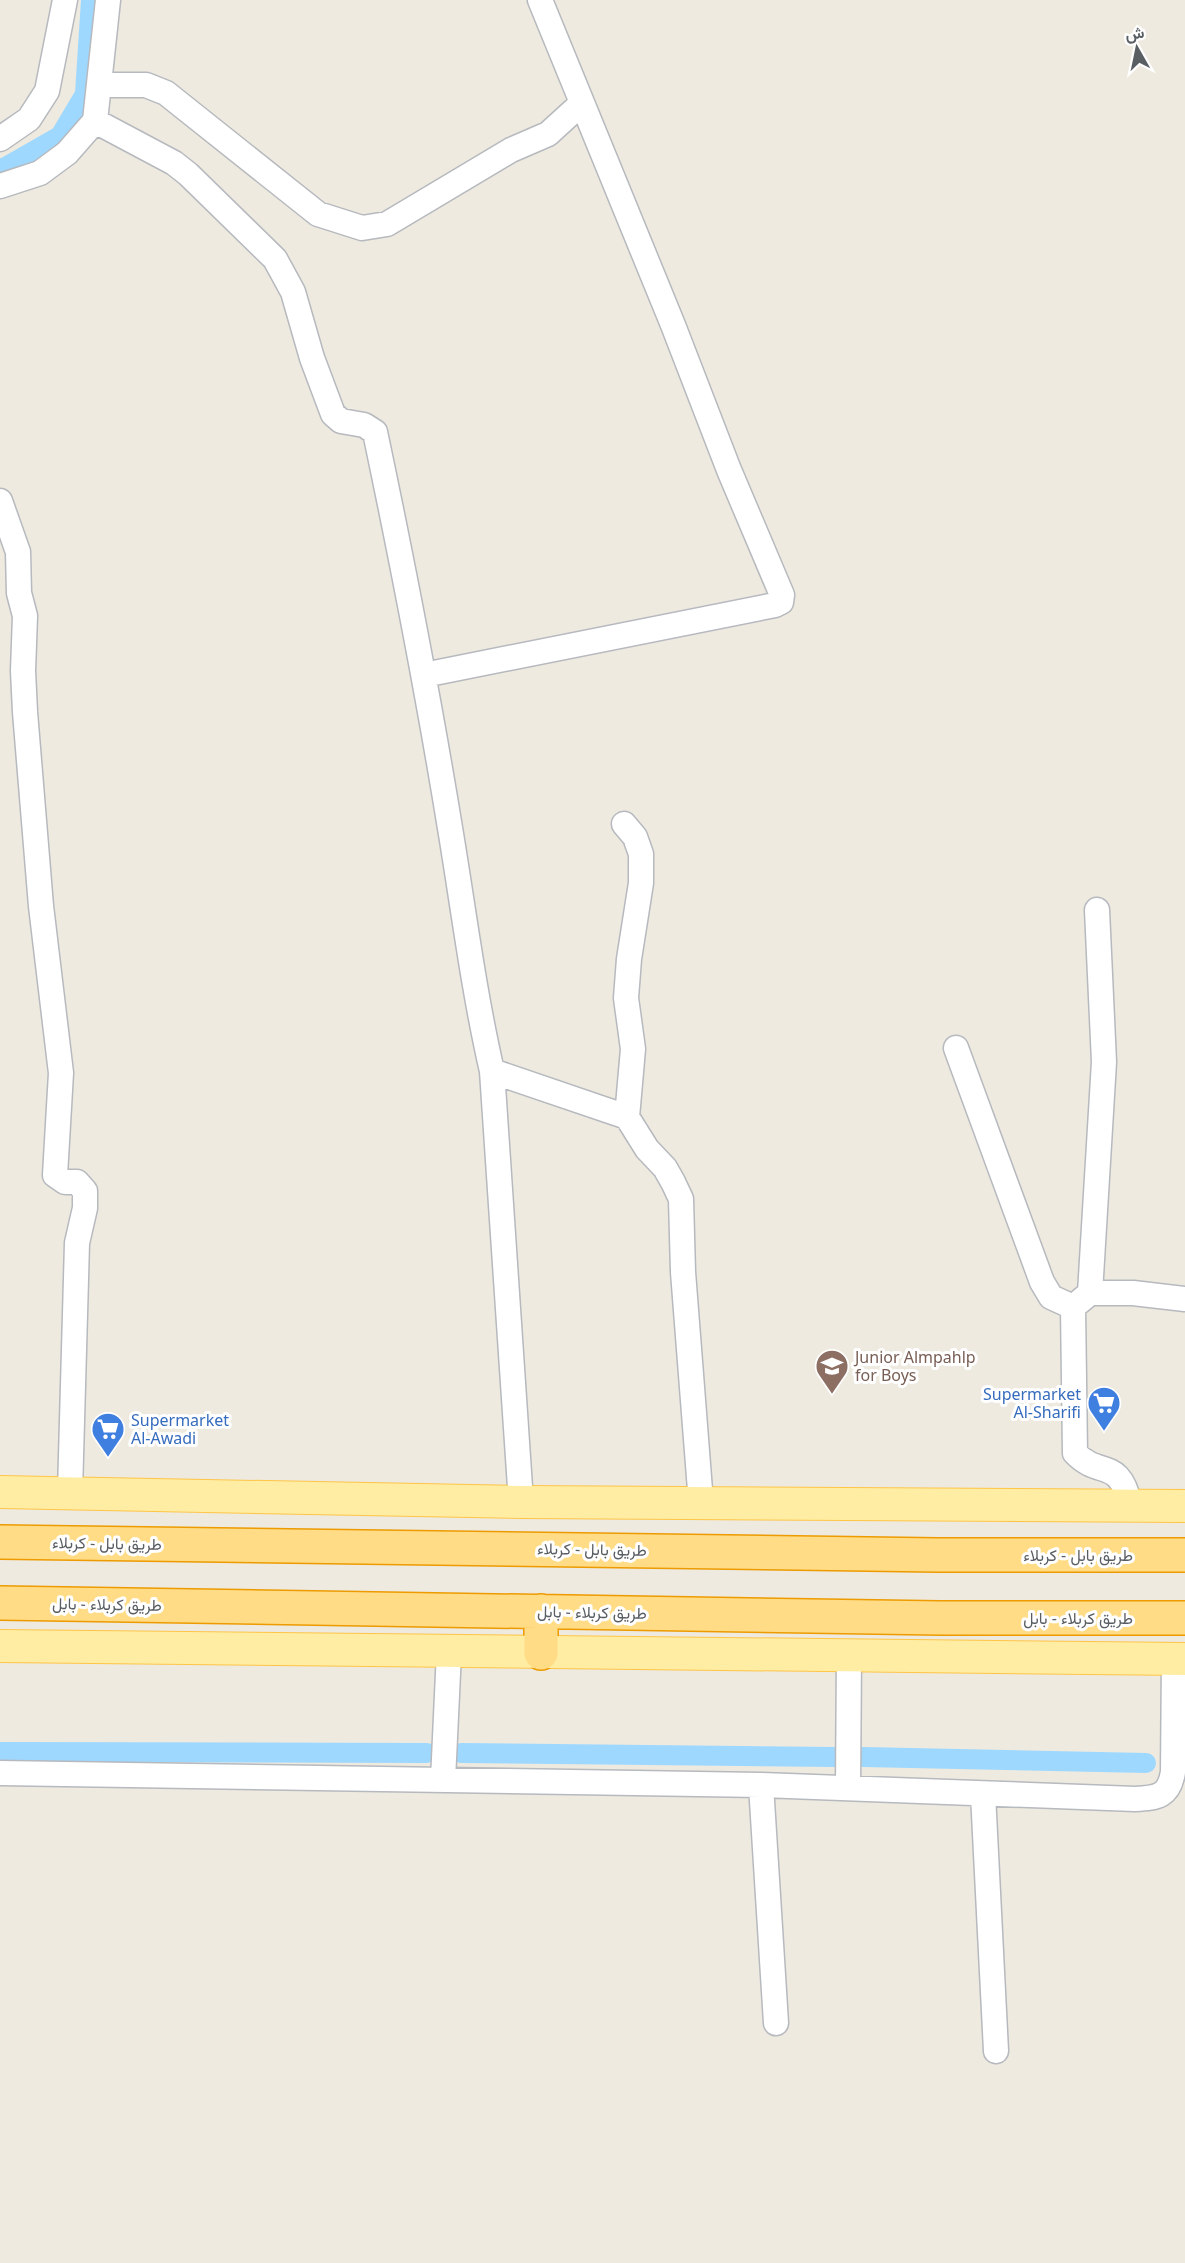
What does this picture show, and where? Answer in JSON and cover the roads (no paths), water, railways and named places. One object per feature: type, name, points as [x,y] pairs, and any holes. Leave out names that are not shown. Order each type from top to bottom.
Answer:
[{"type":"highway","name":"طريق بابل - كربلاء","points":[[0,1542],[938,1555],[1185,1555]]},
{"type":"highway","name":"طريق كربلاء - بابل","points":[[0,1603],[940,1618],[1185,1618]]},
{"type":"highway","points":[[541,1611],[541,1653]]},
{"type":"main road","points":[[0,1492],[521,1502],[1185,1506]]},
{"type":"main road","points":[[0,1646],[1179,1659]]},
{"type":"street","points":[[0,139],[29,119],[47,91],[65,0]]},
{"type":"street","points":[[0,186],[40,173],[67,153],[95,120],[108,0]]},
{"type":"street","points":[[424,675],[631,635],[781,602],[782,595],[729,470],[673,325],[540,0]]},
{"type":"street","points":[[99,85],[146,85],[166,93],[318,214],[362,228],[387,224],[510,150],[548,134],[582,104]]},
{"type":"street","points":[[95,120],[174,163],[275,259],[292,292],[312,358],[333,414],[341,421],[364,425],[375,432],[424,675],[482,1029],[492,1071],[521,1502]]},
{"type":"street","points":[[0,501],[18,552],[20,593],[25,616],[23,671],[25,712],[41,906],[61,1073],[55,1175],[65,1182],[77,1182],[85,1191],[85,1208],[77,1243],[70,1492]]},
{"type":"street","points":[[624,824],[635,837],[641,854],[641,883],[629,959],[626,998],[633,1049],[627,1117],[647,1149],[665,1168],[681,1199],[683,1272],[701,1503]]},
{"type":"street","points":[[1097,910],[1104,1062],[1082,1300],[1075,1453],[1083,1462],[1114,1472],[1126,1487],[1130,1505]]},
{"type":"street","points":[[956,1048],[1042,1282],[1051,1297],[1082,1300],[1133,1293],[1185,1299]]},
{"type":"street","points":[[492,1071],[627,1117]]},
{"type":"street","points":[[443,1780],[449,1652]]},
{"type":"street","points":[[848,1788],[849,1655]]},
{"type":"street","points":[[0,1773],[761,1785],[1151,1798],[1165,1792],[1170,1785],[1173,1772],[1179,1659]]},
{"type":"street","points":[[761,1785],[776,2023]]},
{"type":"street","points":[[983,1794],[996,2051]]},
{"type":"waterway","points":[[0,168],[4,168],[60,136],[85,94],[91,0]]},
{"type":"waterway","points":[[0,1752],[427,1753]]},
{"type":"waterway","points":[[461,1753],[836,1757]]},
{"type":"waterway","points":[[863,1757],[1146,1763]]},
{"type":"place","name":"Junior Almpahlp for Boys","points":[[832,1395]]},
{"type":"place","name":"Supermarket Al-Sharifi","points":[[1104,1432]]},
{"type":"place","name":"Supermarket Al-Awadi","points":[[108,1458]]}]
